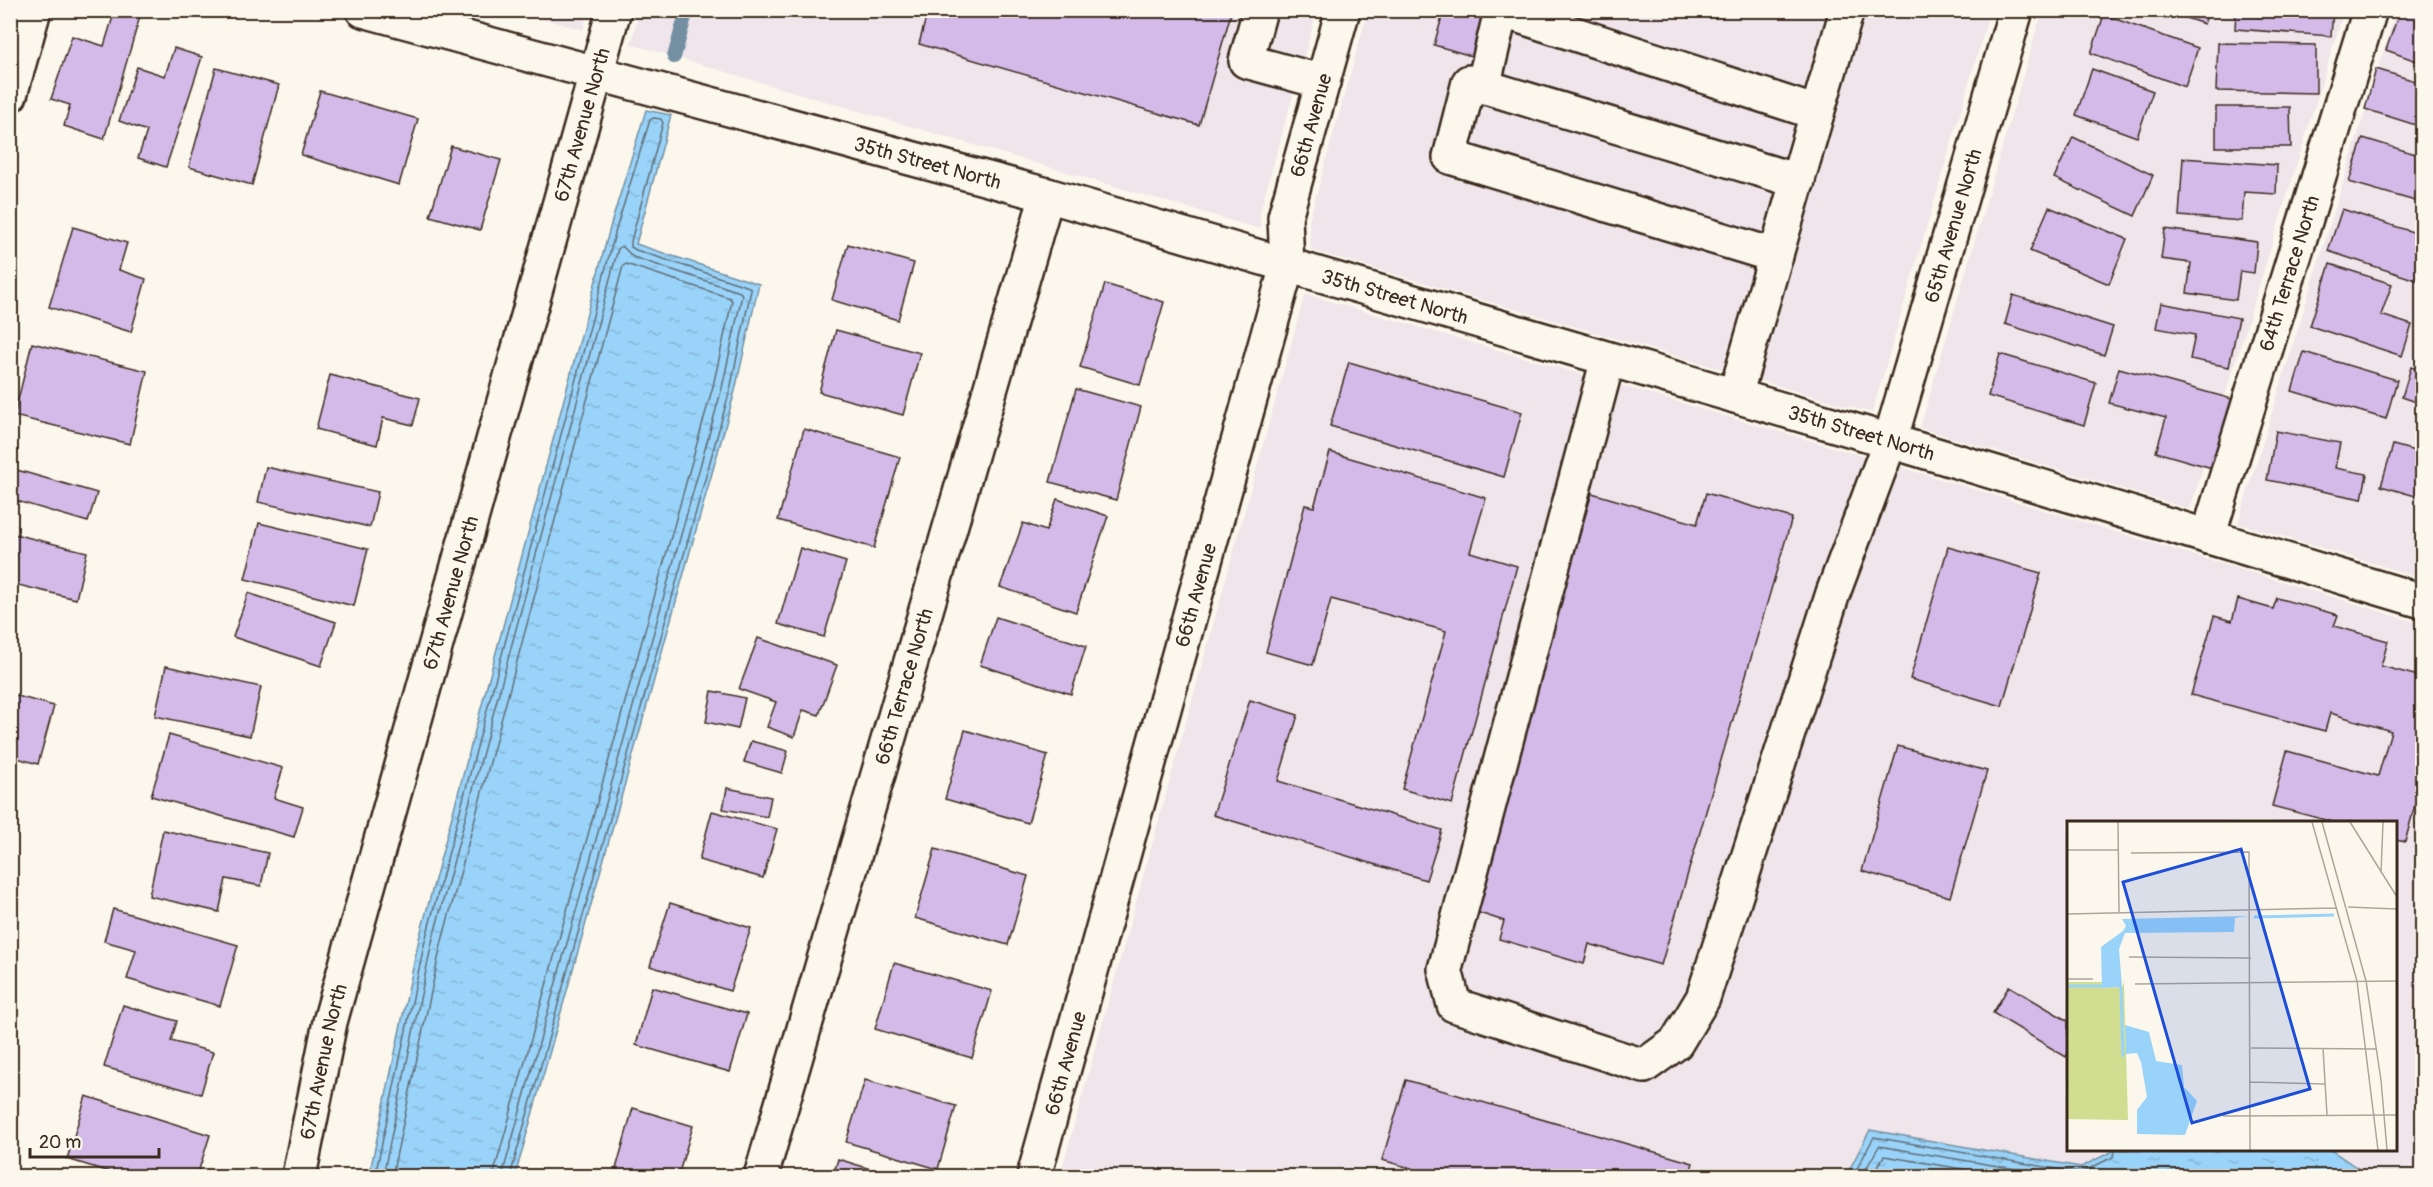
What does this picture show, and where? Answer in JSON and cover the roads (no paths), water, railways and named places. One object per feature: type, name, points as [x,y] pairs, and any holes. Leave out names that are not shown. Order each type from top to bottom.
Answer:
[{"type":"street","points":[[10,95],[34,10]]},
{"type":"street","name":"35th Street North","points":[[363,10],[1047,195],[1890,441],[2422,601]]},
{"type":"street","name":"67th Avenue North","points":[[299,1176],[330,1022],[614,10]]},
{"type":"street","points":[[1260,10],[1246,61],[1323,82]]},
{"type":"street","name":"66th Avenue","points":[[1034,1176],[1287,266],[1284,217],[1343,10]]},
{"type":"street","points":[[1735,396],[1847,10]]},
{"type":"street","name":"65th Avenue North","points":[[1608,359],[1445,969],[1454,1005],[1644,1066],[1676,1043],[1703,998],[1833,593],[1890,441],[2016,10]]},
{"type":"street","name":"64th Terrace North","points":[[2208,537],[2370,10]]},
{"type":"street","points":[[1483,87],[1501,11],[1817,113]]},
{"type":"street","points":[[1776,256],[1450,157],[1469,82],[1798,181]]},
{"type":"street","name":"66th Terrace North","points":[[761,1176],[1047,195]]},
{"type":"water","points":[[646,110],[671,115],[636,244],[759,284],[735,391],[515,1176],[369,1176],[419,939],[611,224]]},
{"type":"water","points":[[1870,1130],[2081,1167],[2113,1151],[2332,1151],[2369,1176],[1846,1176]]},
{"type":"waterway","points":[[674,57],[687,10]]}]
